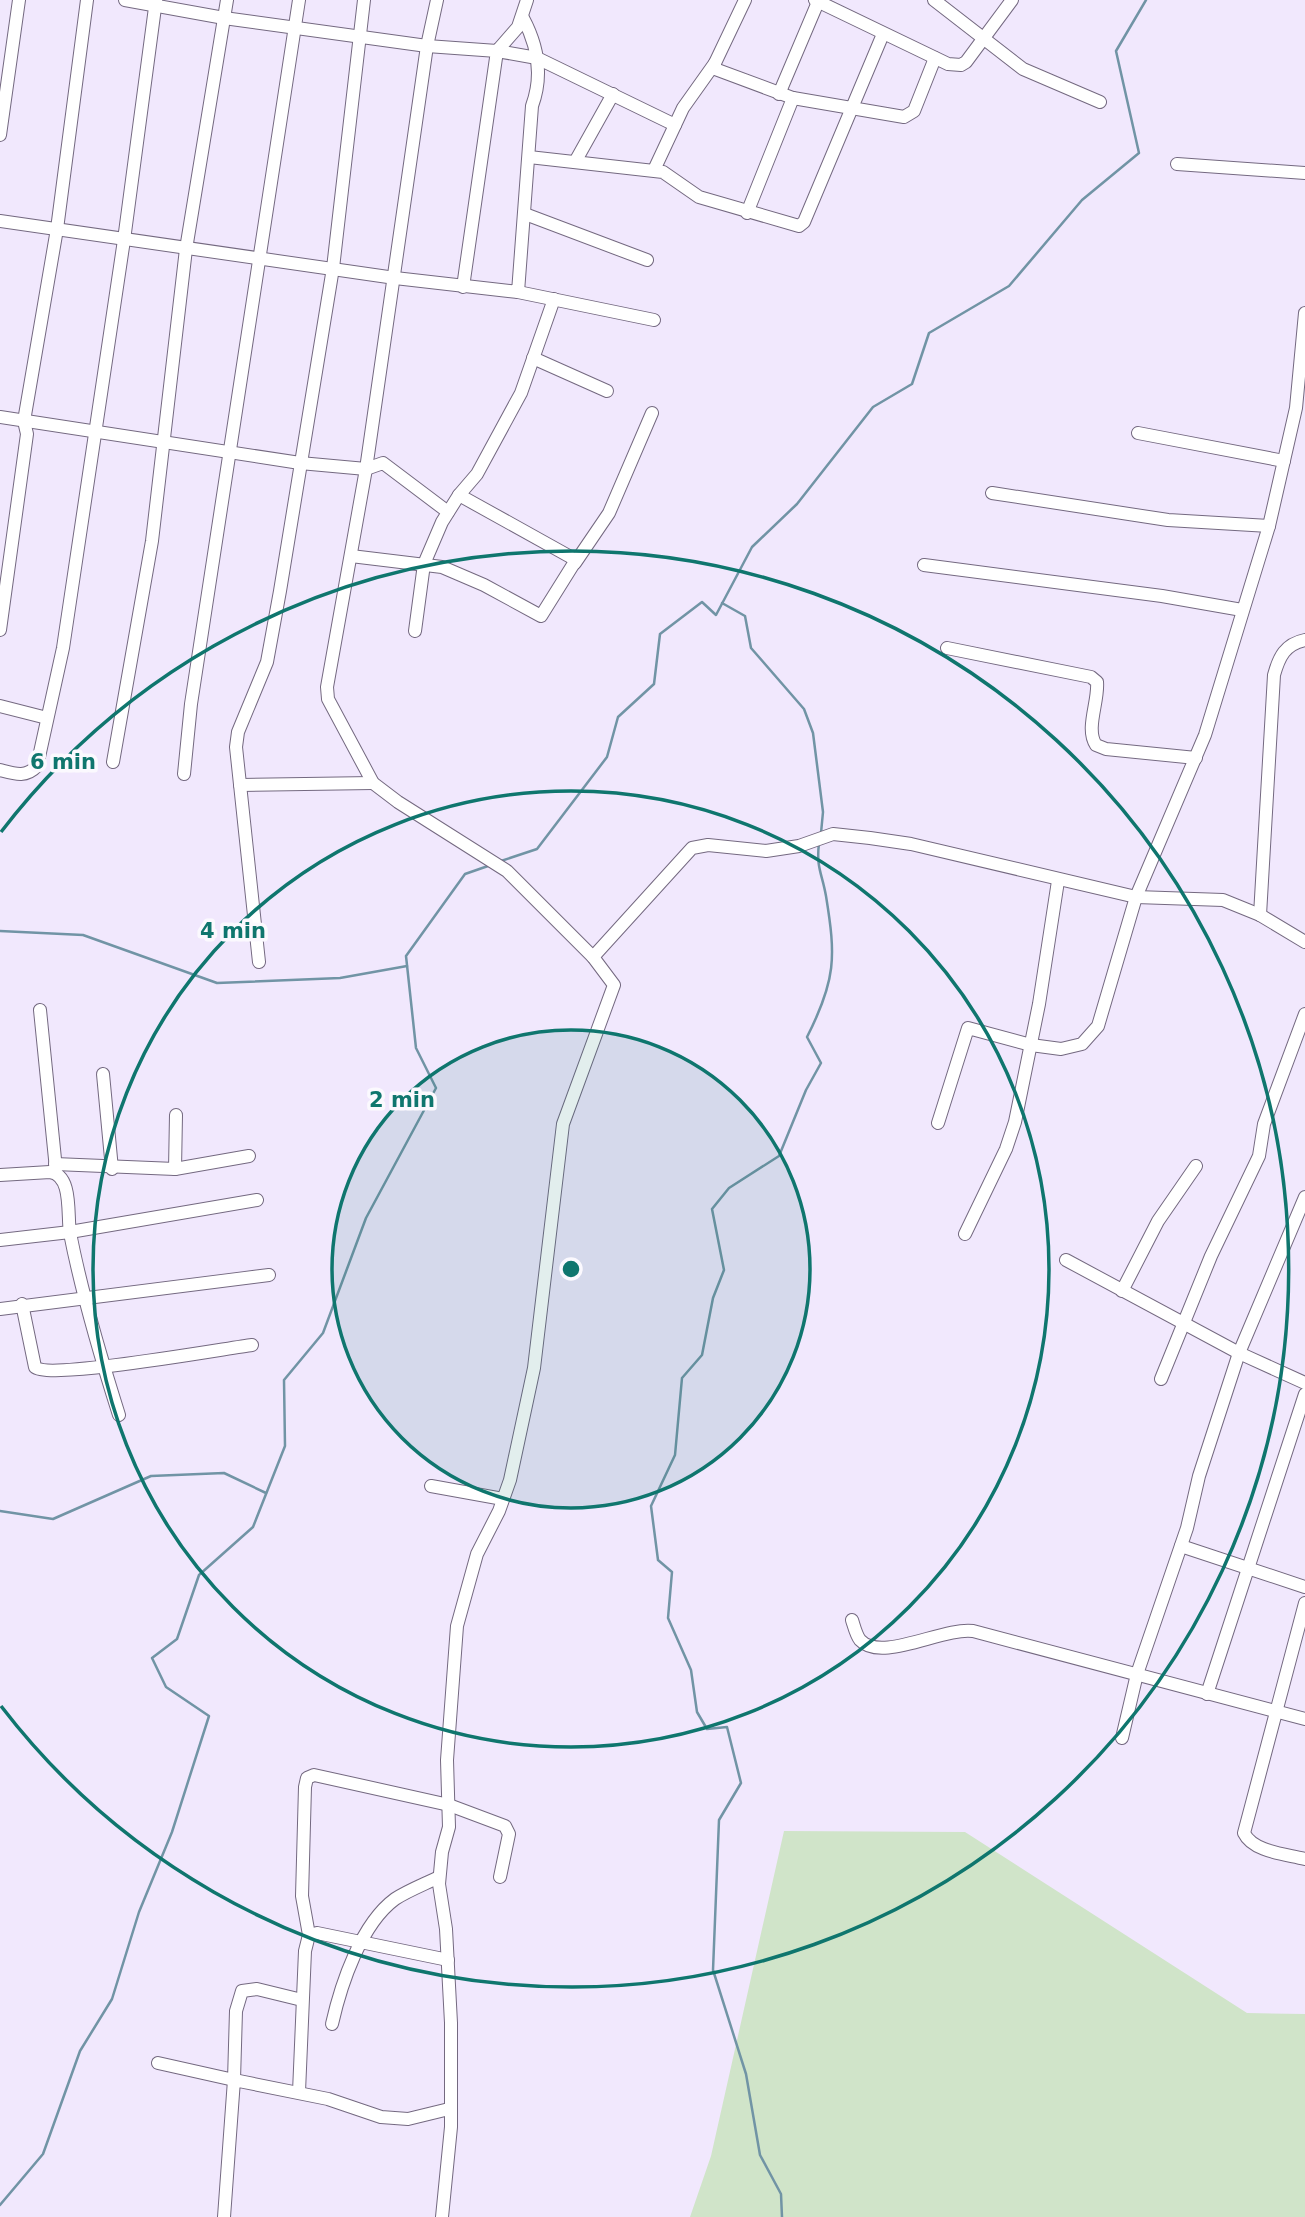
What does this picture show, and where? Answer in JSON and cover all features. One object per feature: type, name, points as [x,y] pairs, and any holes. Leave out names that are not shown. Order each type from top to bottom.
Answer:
[{"type":"street","points":[[0,135],[19,0]]},
{"type":"street","points":[[0,630],[27,434],[24,421],[57,229],[87,0]]},
{"type":"street","points":[[124,0],[156,3],[224,18],[537,58],[675,125]]},
{"type":"street","points":[[113,762],[152,541],[186,249],[227,0]]},
{"type":"street","points":[[184,774],[257,257],[299,0]]},
{"type":"street","points":[[259,962],[236,747],[238,732],[267,662],[332,268],[363,0]]},
{"type":"street","points":[[437,0],[427,46],[366,469],[327,687],[328,699],[351,748],[373,783],[398,802],[507,871],[593,957],[611,979],[614,991],[563,1124],[534,1368],[510,1480],[477,1554],[457,1626],[447,1760],[449,1805],[439,1877],[448,1960],[451,2023],[449,2109],[452,2127],[442,2217]]},
{"type":"street","points":[[463,287],[497,51],[523,18],[527,0]]},
{"type":"street","points":[[654,170],[683,108],[715,63],[745,0]]},
{"type":"street","points":[[934,0],[986,37],[1023,69],[1100,102]]},
{"type":"street","points":[[779,94],[816,1],[935,58],[961,65],[986,37],[1012,0]]},
{"type":"street","points":[[0,770],[21,775],[30,773],[37,766],[63,648],[124,240],[156,3]]},
{"type":"street","points":[[518,292],[532,106],[538,82],[532,34],[523,18]]},
{"type":"street","points":[[529,157],[663,172],[699,197],[799,226],[854,106],[883,34]]},
{"type":"street","points":[[715,63],[720,73],[793,98],[910,116],[935,58]]},
{"type":"street","points":[[576,162],[613,94]]},
{"type":"street","points":[[747,212],[793,98]]},
{"type":"street","points":[[1177,164],[1305,173]]},
{"type":"street","points":[[525,214],[646,260]]},
{"type":"street","points":[[0,221],[395,278],[518,292],[654,320]]},
{"type":"street","points":[[415,631],[424,564],[448,512],[477,474],[511,414],[554,299]]},
{"type":"street","points":[[938,1123],[968,1028],[1031,1045],[1072,1048],[1082,1044],[1098,1026],[1136,897],[1196,758],[1269,526],[1296,408],[1305,313]]},
{"type":"street","points":[[533,358],[607,391]]},
{"type":"street","points":[[351,556],[442,567],[484,585],[541,616],[609,513],[652,412]]},
{"type":"street","points":[[0,417],[300,463],[366,469],[383,463],[448,512]]},
{"type":"street","points":[[1138,433],[1284,461]]},
{"type":"street","points":[[992,494],[1168,520],[1269,526]]},
{"type":"street","points":[[459,495],[573,557],[575,563]]},
{"type":"street","points":[[924,565],[1162,596],[1242,610]]},
{"type":"street","points":[[1260,915],[1275,676],[1284,652],[1291,644],[1305,640]]},
{"type":"street","points":[[947,648],[1091,677],[1097,682],[1099,694],[1091,734],[1096,745],[1106,749],[1196,758]]},
{"type":"street","points":[[0,706],[47,718]]},
{"type":"street","points":[[240,785],[373,783]]},
{"type":"street","points":[[593,957],[692,849],[700,845],[781,849],[833,834],[911,844],[1058,881],[1136,897],[1223,900],[1260,915],[1305,942]]},
{"type":"street","points":[[965,1234],[1006,1149],[1022,1094],[1058,881]]},
{"type":"street","points":[[40,1010],[56,1169],[63,1180],[70,1232],[85,1298],[118,1415]]},
{"type":"street","points":[[1161,1379],[1211,1256],[1259,1156],[1265,1124],[1305,1014]]},
{"type":"street","points":[[103,1074],[112,1168]]},
{"type":"street","points":[[176,1115],[176,1169]]},
{"type":"street","points":[[0,1175],[56,1169],[176,1169],[249,1156]]},
{"type":"street","points":[[1122,1291],[1158,1221],[1196,1166]]},
{"type":"street","points":[[1122,1738],[1137,1674],[1181,1546],[1199,1476],[1239,1353],[1305,1197]]},
{"type":"street","points":[[0,1240],[70,1232],[257,1200]]},
{"type":"street","points":[[1066,1260],[1239,1353],[1305,1383]]},
{"type":"street","points":[[0,1309],[22,1304],[269,1275]]},
{"type":"street","points":[[22,1304],[38,1370],[103,1366],[253,1345]]},
{"type":"street","points":[[1207,1694],[1305,1394]]},
{"type":"street","points":[[431,1486],[503,1499]]},
{"type":"street","points":[[1181,1546],[1305,1587]]},
{"type":"street","points":[[1305,1603],[1244,1833],[1248,1842],[1257,1846],[1305,1859]]},
{"type":"street","points":[[852,1620],[859,1639],[868,1646],[879,1648],[961,1629],[1305,1719]]},
{"type":"street","points":[[299,2092],[305,1951],[309,1935],[302,1896],[307,1778],[314,1774],[449,1805],[509,1829],[500,1877]]},
{"type":"street","points":[[332,2024],[345,1971],[373,1923],[393,1900],[439,1877]]},
{"type":"street","points":[[309,1935],[317,1933],[448,1960]]},
{"type":"street","points":[[224,2217],[236,2011],[242,1991],[257,1989],[302,2000]]},
{"type":"street","points":[[158,2063],[299,2092],[381,2118],[400,2120],[449,2109]]},
{"type":"green space","points":[[784,1831],[965,1832],[1247,2013],[1305,2014],[1305,2217],[690,2217],[711,2156]]},
{"type":"waterway","points":[[501,861],[537,849],[607,757],[618,717],[654,684],[660,634],[702,602],[716,615],[752,547],[797,504],[873,407],[912,384],[929,333],[1009,286],[1082,200],[1139,153],[1116,51],[1146,0]]},
{"type":"waterway","points":[[722,603],[745,616],[751,648],[804,709],[813,733],[823,812],[821,833]]},
{"type":"waterway","points":[[782,2217],[781,2194],[760,2155],[746,2074],[713,1970],[719,1820],[741,1783],[727,1727],[707,1729],[697,1712],[691,1670],[668,1618],[672,1572],[658,1560],[651,1506],[675,1455],[682,1378],[702,1355],[713,1298],[724,1270],[712,1209],[729,1188],[779,1156],[806,1090],[821,1063],[807,1037],[824,1000],[832,952],[826,896],[819,865],[819,843]]},
{"type":"waterway","points":[[0,2205],[43,2154],[80,2051],[112,1999],[139,1912],[172,1832],[209,1716],[166,1687],[152,1658],[177,1639],[199,1575],[253,1527],[285,1446],[284,1380],[323,1333],[366,1218],[436,1088],[416,1048],[406,956],[465,874],[488,866]]},
{"type":"waterway","points":[[0,931],[83,935],[217,983],[340,978],[407,966]]},
{"type":"waterway","points":[[0,1511],[53,1519],[151,1476],[224,1473],[266,1493]]}]
